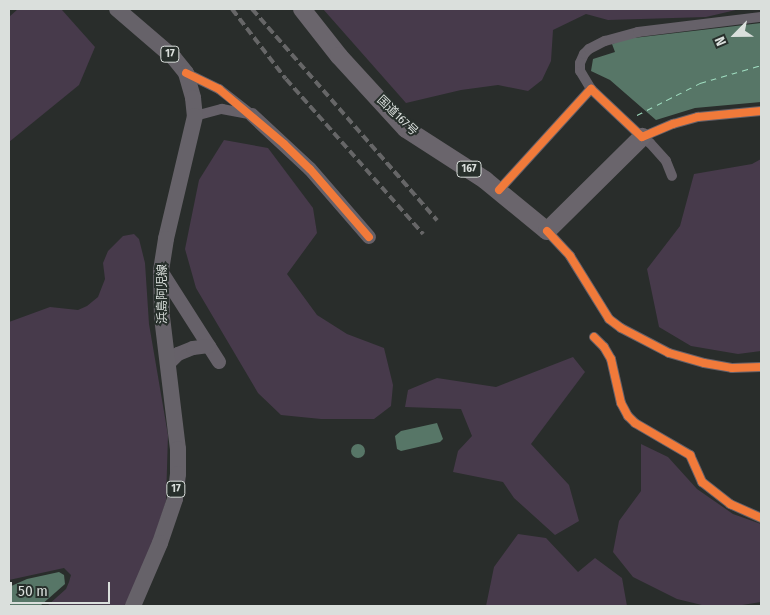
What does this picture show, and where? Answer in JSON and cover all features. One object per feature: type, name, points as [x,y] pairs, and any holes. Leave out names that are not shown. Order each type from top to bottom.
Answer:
[{"type":"highway","name":"国道167号","points":[[302,9],[339,56],[406,129],[499,190],[547,231]]},
{"type":"highway","points":[[547,231],[642,137]]},
{"type":"main road","name":"浜島阿児線","points":[[117,9],[174,58],[186,73],[193,98],[195,116],[166,239],[162,271],[162,317],[178,449],[176,491],[160,543],[134,606]]},
{"type":"street","points":[[672,176],[666,161],[650,142],[642,137],[591,89],[580,71],[580,63],[584,54],[589,49],[605,41],[638,32],[761,17]]},
{"type":"street","points":[[186,73],[219,89],[252,115],[310,169],[368,237]]},
{"type":"street","points":[[499,190],[591,89]]},
{"type":"street","points":[[195,116],[222,109],[252,115]]},
{"type":"street","points":[[642,137],[673,124],[698,117],[761,111]]},
{"type":"street","points":[[547,231],[570,256],[609,319],[627,332],[669,353],[704,363],[732,368],[761,367]]},
{"type":"street","points":[[162,271],[219,362]]},
{"type":"street","points":[[594,337],[604,347],[611,359],[621,403],[628,416],[690,455],[702,482],[730,504],[761,518]]},
{"type":"street","points":[[168,364],[178,354],[193,348],[209,346]]},
{"type":"shaded area","points":[[18,9],[62,10],[95,47],[79,85],[9,142],[9,17]]},
{"type":"shaded area","points":[[323,9],[740,9],[706,17],[608,20],[586,14],[553,30],[551,61],[542,80],[528,91],[498,85],[461,90],[406,103]]},
{"type":"shaded area","points":[[761,23],[761,102],[695,108],[656,120],[610,80],[591,71],[593,59],[615,52],[612,44],[625,39]]},
{"type":"shaded area","points":[[224,140],[268,148],[313,208],[317,233],[287,274],[317,315],[347,334],[384,348],[393,385],[391,406],[374,419],[321,419],[281,415],[258,393],[196,288],[185,249],[199,180]]},
{"type":"shaded area","points":[[761,159],[761,351],[738,354],[691,346],[659,327],[647,269],[680,226],[694,174],[752,164]]},
{"type":"shaded area","points":[[134,234],[139,239],[145,263],[149,324],[168,435],[166,501],[142,577],[124,606],[47,606],[66,589],[71,575],[64,568],[9,580],[9,322],[50,307],[78,310],[87,306],[98,297],[105,279],[103,263],[108,251],[123,236]]},
{"type":"shaded area","points":[[573,357],[585,372],[531,444],[569,485],[579,521],[555,535],[514,498],[503,482],[453,472],[458,451],[472,436],[461,409],[405,407],[408,390],[437,378],[496,387]]},
{"type":"shaded area","points":[[437,423],[443,439],[440,442],[401,451],[397,449],[395,436],[401,431]]},
{"type":"shaded area","points":[[355,444],[361,444],[365,451],[361,458],[355,458],[351,454],[351,448]]},
{"type":"shaded area","points":[[641,444],[668,457],[697,489],[733,514],[761,524],[761,602],[736,606],[706,606],[677,599],[633,577],[613,552],[619,521],[641,491]]},
{"type":"shaded area","points":[[518,534],[546,538],[578,572],[595,558],[622,578],[627,606],[486,606],[494,567]]},
{"type":"shaded area","points":[[59,572],[64,575],[65,584],[40,606],[9,606],[9,587],[27,579]]},
{"type":"ferry route","points":[[637,115],[700,83],[761,65]]},
{"type":"railway","points":[[232,9],[286,79],[423,234]]},
{"type":"railway","points":[[252,9],[437,220]]},
{"type":"cycle path","points":[[186,73],[219,89],[284,144],[310,169],[369,237]]},
{"type":"cycle path","points":[[499,190],[591,89],[642,137],[673,124],[698,117],[761,111]]},
{"type":"cycle path","points":[[547,231],[570,256],[609,319],[621,328],[669,353],[704,363],[732,368],[761,367]]},
{"type":"cycle path","points":[[594,337],[604,347],[611,359],[621,403],[628,416],[635,423],[690,455],[702,482],[730,504],[761,518]]}]
